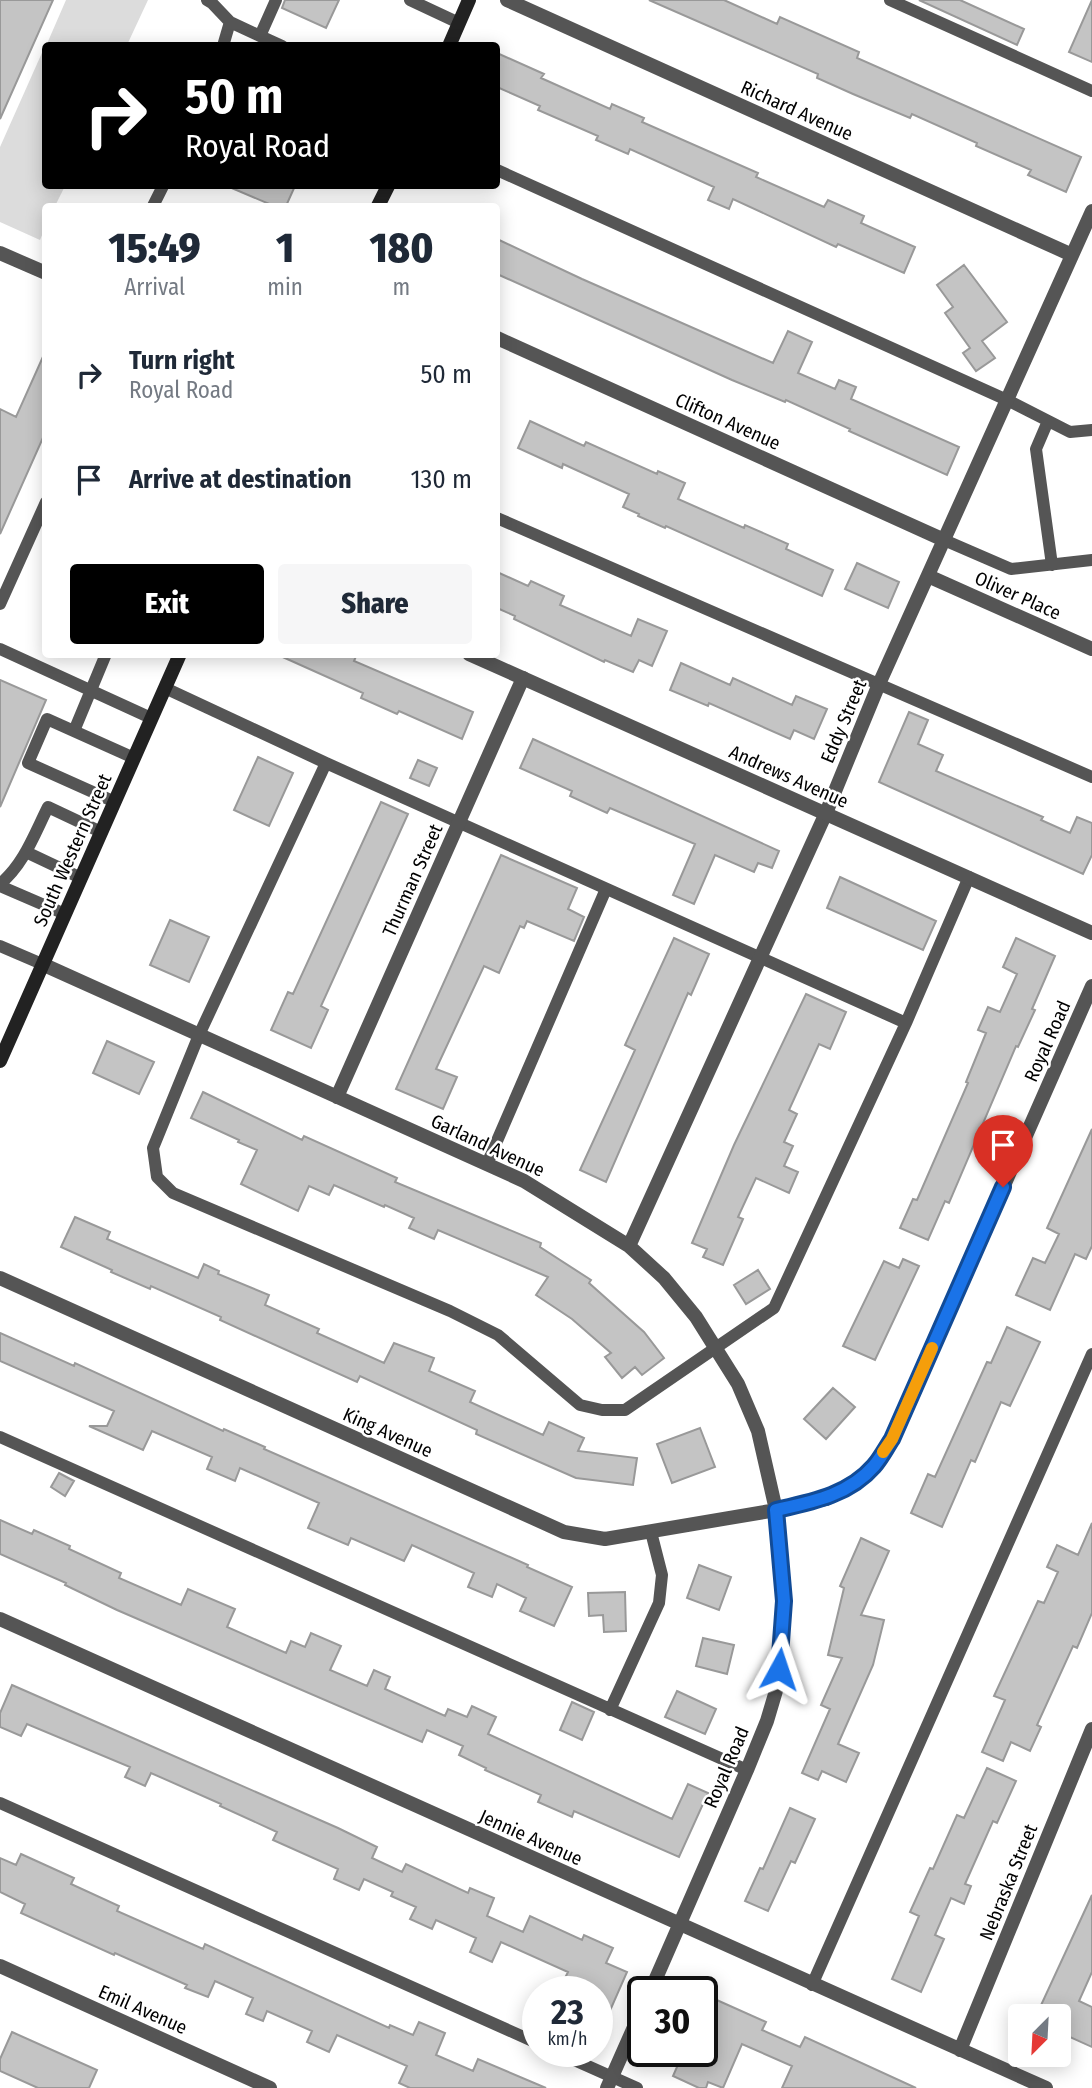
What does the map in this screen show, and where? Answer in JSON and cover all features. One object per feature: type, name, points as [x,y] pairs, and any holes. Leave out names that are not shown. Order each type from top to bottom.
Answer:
[{"type":"main road","points":[[451,42],[469,0]]},
{"type":"main road","name":"South Western Street","points":[[0,1061],[165,688],[175,658]]},
{"type":"street","name":"Richard Avenue","points":[[507,0],[1072,255]]},
{"type":"street","name":"Eddy Street","points":[[629,1246],[826,813],[879,684],[1092,211]]},
{"type":"street","points":[[0,253],[42,271]]},
{"type":"street","name":"Clifton Avenue","points":[[500,339],[944,540]]},
{"type":"street","name":"Oliver Place","points":[[928,576],[1092,649]]},
{"type":"street","name":"Andrews Avenue","points":[[479,658],[1092,933]]},
{"type":"street","name":"Thurman Street","points":[[337,1097],[523,678]]},
{"type":"street","name":"Garland Avenue","points":[[42,964],[524,1181],[629,1246],[664,1278],[696,1317],[738,1384],[758,1431],[776,1510]]},
{"type":"street","name":"Royal Road","points":[[657,1976],[747,1770],[767,1721],[778,1684],[784,1601],[776,1510],[826,1499],[854,1484],[874,1466],[892,1439],[1092,986]]},
{"type":"street","name":"King Avenue","points":[[0,1278],[565,1532],[605,1539],[776,1510]]},
{"type":"street","name":"Jennie Avenue","points":[[0,1619],[1046,2088]]},
{"type":"street","name":"Nebraska Street","points":[[960,2050],[1092,1729]]},
{"type":"street","name":"Emil Avenue","points":[[0,1966],[270,2088]]},
{"type":"street","points":[[609,2082],[627,2042]]},
{"type":"lane","points":[[207,0],[230,22],[273,42]]},
{"type":"lane","points":[[260,36],[276,0]]},
{"type":"lane","points":[[410,0],[459,23]]},
{"type":"lane","points":[[890,0],[1092,91]]},
{"type":"lane","points":[[224,42],[230,22]]},
{"type":"lane","points":[[500,171],[1007,400],[1070,432],[1092,430]]},
{"type":"lane","points":[[1048,421],[1036,449],[1052,565]]},
{"type":"lane","points":[[0,604],[42,511]]},
{"type":"lane","points":[[500,519],[1092,777]]},
{"type":"lane","points":[[944,540],[1011,569],[1092,560]]},
{"type":"lane","points":[[0,649],[151,718]]},
{"type":"lane","points":[[74,731],[104,658]]},
{"type":"lane","points":[[165,688],[906,1023]]},
{"type":"lane","points":[[115,802],[28,763],[47,719],[134,758]]},
{"type":"lane","points":[[326,763],[199,1035],[153,1148],[157,1177],[173,1192],[450,1311],[498,1335],[580,1405],[602,1410],[625,1410],[774,1308],[906,1023],[969,877]]},
{"type":"lane","points":[[65,914],[0,885],[26,852],[48,807],[101,832]]},
{"type":"lane","points":[[26,852],[81,878]]},
{"type":"lane","points":[[487,1164],[606,889]]},
{"type":"lane","points":[[0,946],[42,964]]},
{"type":"lane","points":[[812,1984],[1092,1354]]},
{"type":"lane","points":[[0,1437],[747,1770]]},
{"type":"lane","points":[[610,1710],[659,1604],[662,1575],[650,1532]]},
{"type":"lane","points":[[0,1803],[522,2036]]},
{"type":"lane","points":[[582,2067],[609,2082],[637,2088]]},
{"type":"shaded area","points":[[66,0],[148,0],[128,42],[48,42]]},
{"type":"shaded area","points":[[42,53],[42,189],[64,189],[56,203],[42,203],[40,240],[0,222],[0,147]]},
{"type":"building","points":[[0,0],[53,0],[0,119]]},
{"type":"building","points":[[285,0],[339,0],[326,28],[282,8]]},
{"type":"building","points":[[649,0],[724,0],[777,24],[780,17],[859,52],[857,58],[1081,157],[1066,192],[1028,175],[1031,170],[976,146],[977,143],[912,114],[910,118],[853,94],[817,78],[818,74]]},
{"type":"building","points":[[919,0],[960,0],[1024,29],[1017,45]]},
{"type":"building","points":[[1092,0],[1092,62],[1069,52]]},
{"type":"building","points":[[500,54],[544,74],[541,78],[610,109],[612,104],[644,118],[642,122],[758,173],[756,177],[824,207],[828,200],[864,216],[861,223],[915,247],[904,273],[838,244],[836,247],[733,199],[729,209],[708,200],[714,187],[630,149],[628,154],[596,140],[598,136],[538,110],[540,106],[500,88]]},
{"type":"building","points":[[234,189],[294,189],[287,203],[267,203]]},
{"type":"building","points":[[500,240],[773,363],[788,331],[812,342],[798,373],[835,389],[839,380],[856,387],[851,399],[959,447],[947,475],[786,400],[785,402],[500,275]]},
{"type":"building","points":[[964,265],[1007,322],[982,341],[995,358],[976,371],[963,353],[970,348],[945,313],[953,307],[937,285]]},
{"type":"building","points":[[42,359],[42,440],[0,534],[0,409],[16,417]]},
{"type":"building","points":[[530,421],[584,446],[586,442],[657,474],[658,471],[685,483],[678,499],[788,544],[786,549],[833,570],[822,596],[638,516],[639,514],[623,507],[629,494],[563,464],[562,468],[518,448]]},
{"type":"building","points":[[857,563],[899,582],[888,608],[845,589]]},
{"type":"building","points":[[500,573],[528,586],[531,581],[564,596],[560,605],[631,636],[638,619],[667,631],[652,666],[639,660],[633,672],[605,660],[604,662],[514,619],[515,616],[500,609]]},
{"type":"building","points":[[285,658],[355,658],[354,661],[473,712],[462,739],[399,711],[397,714],[361,698],[363,693]]},
{"type":"building","points":[[681,663],[730,685],[733,678],[792,705],[796,696],[827,709],[814,739],[794,730],[790,739],[709,703],[708,706],[670,690]]},
{"type":"building","points":[[0,680],[46,700],[0,807]]},
{"type":"building","points":[[909,712],[928,720],[918,744],[943,755],[936,771],[1043,817],[1041,820],[1070,833],[1077,817],[1092,823],[1092,855],[1083,874],[879,782]]},
{"type":"building","points":[[533,739],[779,851],[772,868],[758,863],[754,872],[715,855],[694,904],[673,895],[695,844],[610,808],[607,813],[570,796],[572,791],[520,768]]},
{"type":"building","points":[[258,757],[293,773],[269,826],[234,810]]},
{"type":"building","points":[[418,760],[437,768],[429,786],[410,778]]},
{"type":"building","points":[[381,802],[408,814],[321,1006],[328,1010],[311,1048],[271,1030],[288,992],[293,994]]},
{"type":"building","points":[[501,855],[577,888],[568,909],[584,917],[574,941],[527,921],[524,928],[520,926],[499,973],[484,966],[436,1069],[457,1077],[443,1109],[396,1089]]},
{"type":"building","points":[[840,877],[936,921],[923,950],[827,908]]},
{"type":"building","points":[[170,920],[209,937],[189,982],[150,965]]},
{"type":"building","points":[[674,938],[709,954],[691,995],[688,993],[606,1182],[580,1170],[635,1050],[625,1045]]},
{"type":"building","points":[[1016,938],[1055,956],[1032,1009],[1035,1010],[1018,1047],[1016,1046],[949,1203],[945,1201],[928,1240],[900,1228],[913,1199],[917,1200],[968,1083],[966,1082],[986,1033],[978,1030],[988,1007],[1000,1012],[1017,974],[1003,967]]},
{"type":"building","points":[[806,994],[846,1012],[830,1049],[819,1044],[789,1110],[797,1114],[784,1142],[793,1146],[784,1166],[798,1172],[789,1193],[756,1178],[738,1217],[743,1219],[723,1265],[703,1257],[707,1249],[692,1243],[734,1145]]},
{"type":"building","points":[[107,1041],[154,1062],[139,1094],[93,1073]]},
{"type":"building","points":[[203,1092],[302,1140],[304,1136],[397,1178],[395,1182],[541,1243],[540,1247],[591,1280],[589,1283],[644,1332],[664,1358],[642,1375],[635,1367],[622,1378],[605,1357],[611,1353],[572,1319],[536,1295],[548,1277],[438,1230],[434,1239],[409,1228],[414,1218],[385,1205],[384,1207],[334,1185],[329,1195],[309,1186],[298,1211],[241,1184],[257,1150],[191,1118]]},
{"type":"building","points":[[1092,1129],[1092,1246],[1086,1259],[1075,1254],[1050,1310],[1016,1295],[1033,1258],[1045,1263],[1059,1234],[1047,1228]]},
{"type":"building","points":[[75,1217],[110,1232],[107,1239],[198,1278],[204,1264],[219,1271],[218,1274],[269,1295],[265,1305],[319,1329],[317,1333],[384,1363],[394,1343],[434,1358],[429,1371],[475,1391],[470,1402],[543,1435],[549,1422],[584,1438],[578,1451],[637,1458],[633,1485],[576,1478],[476,1434],[477,1430],[360,1376],[357,1382],[220,1320],[221,1317],[151,1286],[150,1289],[111,1272],[112,1270],[61,1247]]},
{"type":"building","points":[[903,1259],[919,1266],[875,1360],[843,1346],[884,1261],[899,1268]]},
{"type":"building","points":[[758,1270],[770,1289],[746,1304],[734,1285]]},
{"type":"building","points":[[1007,1327],[1040,1342],[1010,1406],[1001,1402],[975,1462],[971,1460],[942,1527],[911,1513],[928,1474],[935,1477],[987,1362],[991,1363]]},
{"type":"building","points":[[0,1333],[265,1447],[264,1449],[572,1587],[554,1626],[520,1611],[526,1598],[497,1584],[492,1597],[468,1587],[474,1573],[412,1545],[404,1561],[351,1538],[348,1545],[308,1528],[319,1503],[240,1468],[235,1481],[207,1469],[212,1457],[152,1431],[143,1450],[89,1426],[107,1426],[114,1411],[0,1361]]},
{"type":"building","points":[[833,1388],[855,1407],[826,1439],[804,1419]]},
{"type":"building","points":[[700,1428],[715,1467],[672,1483],[657,1444]]},
{"type":"building","points":[[59,1473],[74,1481],[65,1496],[51,1487]]},
{"type":"building","points":[[0,1520],[32,1534],[34,1530],[70,1546],[69,1549],[121,1573],[119,1578],[181,1605],[188,1589],[235,1609],[227,1627],[286,1653],[291,1641],[305,1647],[311,1633],[341,1646],[330,1670],[367,1686],[374,1670],[390,1677],[385,1689],[445,1716],[448,1709],[467,1717],[472,1706],[496,1717],[488,1734],[672,1819],[688,1784],[708,1793],[679,1857],[574,1811],[572,1817],[538,1802],[541,1795],[459,1755],[463,1746],[427,1730],[422,1742],[117,1610],[65,1585],[66,1583],[0,1554]]},
{"type":"building","points":[[1092,1523],[1092,1613],[1077,1648],[1073,1646],[1037,1725],[1041,1727],[1030,1751],[1011,1742],[1003,1761],[982,1752],[1005,1700],[994,1696],[1038,1601],[1044,1603],[1058,1572],[1047,1567],[1057,1545],[1078,1555]]},
{"type":"building","points":[[861,1538],[889,1551],[861,1615],[884,1620],[873,1665],[838,1744],[859,1753],[846,1782],[822,1771],[818,1780],[802,1773],[830,1709],[821,1705],[842,1658],[828,1655],[844,1588],[840,1586]]},
{"type":"building","points":[[699,1565],[731,1577],[719,1610],[687,1598]]},
{"type":"building","points":[[625,1592],[626,1631],[604,1632],[603,1615],[589,1616],[588,1593]]},
{"type":"building","points":[[703,1638],[734,1645],[727,1674],[696,1666]]},
{"type":"building","points":[[12,1685],[338,1828],[377,1847],[372,1858],[402,1872],[406,1864],[468,1893],[470,1888],[494,1898],[487,1916],[523,1932],[530,1916],[582,1940],[584,1935],[613,1948],[606,1963],[627,1972],[613,2004],[613,1976],[566,1976],[568,1972],[501,1942],[492,1962],[470,1952],[476,1938],[436,1920],[432,1929],[410,1919],[416,1907],[391,1896],[393,1892],[364,1879],[359,1890],[334,1879],[338,1869],[273,1840],[277,1832],[151,1773],[145,1786],[125,1777],[130,1767],[27,1724],[21,1736],[0,1727],[0,1713]]},
{"type":"building","points":[[677,1691],[716,1709],[705,1734],[665,1717]]},
{"type":"building","points":[[572,1702],[594,1712],[582,1740],[560,1730]]},
{"type":"building","points":[[987,1768],[1016,1781],[997,1823],[993,1821],[965,1884],[971,1886],[964,1904],[951,1898],[935,1935],[944,1939],[921,1992],[892,1979],[919,1916],[910,1912],[957,1815],[964,1818]]},
{"type":"building","points":[[790,1808],[815,1819],[795,1863],[791,1861],[768,1911],[745,1901],[760,1868],[763,1869]]},
{"type":"building","points":[[21,1854],[74,1878],[71,1884],[119,1906],[117,1911],[203,1949],[205,1944],[389,2028],[390,2025],[413,2035],[419,2022],[445,2033],[436,2055],[473,2071],[478,2059],[546,2088],[410,2088],[399,2083],[407,2066],[337,2035],[329,2052],[307,2042],[312,2031],[267,2011],[263,2021],[246,2014],[253,1998],[215,1981],[208,1997],[185,1988],[187,1985],[21,1913],[25,1904],[0,1892],[0,1858],[16,1865]]},
{"type":"building","points":[[1092,1895],[1092,1972],[1079,2001],[1092,2007],[1092,2047],[1071,2037],[1071,2004],[1042,2004]]},
{"type":"building","points":[[718,2001],[766,2022],[762,2030],[800,2047],[805,2037],[916,2088],[782,2088],[792,2066],[742,2044],[723,2088],[708,2082],[706,2088],[699,2088],[673,2076],[677,2067],[718,2067]]},
{"type":"building","points":[[12,2032],[97,2070],[89,2088],[38,2088],[0,2071],[0,2059]]},
{"type":"slow traffic","points":[[883,1452],[892,1439],[932,1348]]},
{"type":"route","points":[[779,1669],[784,1601],[776,1510],[826,1499],[854,1484],[874,1466],[892,1439],[1003,1187]]}]
